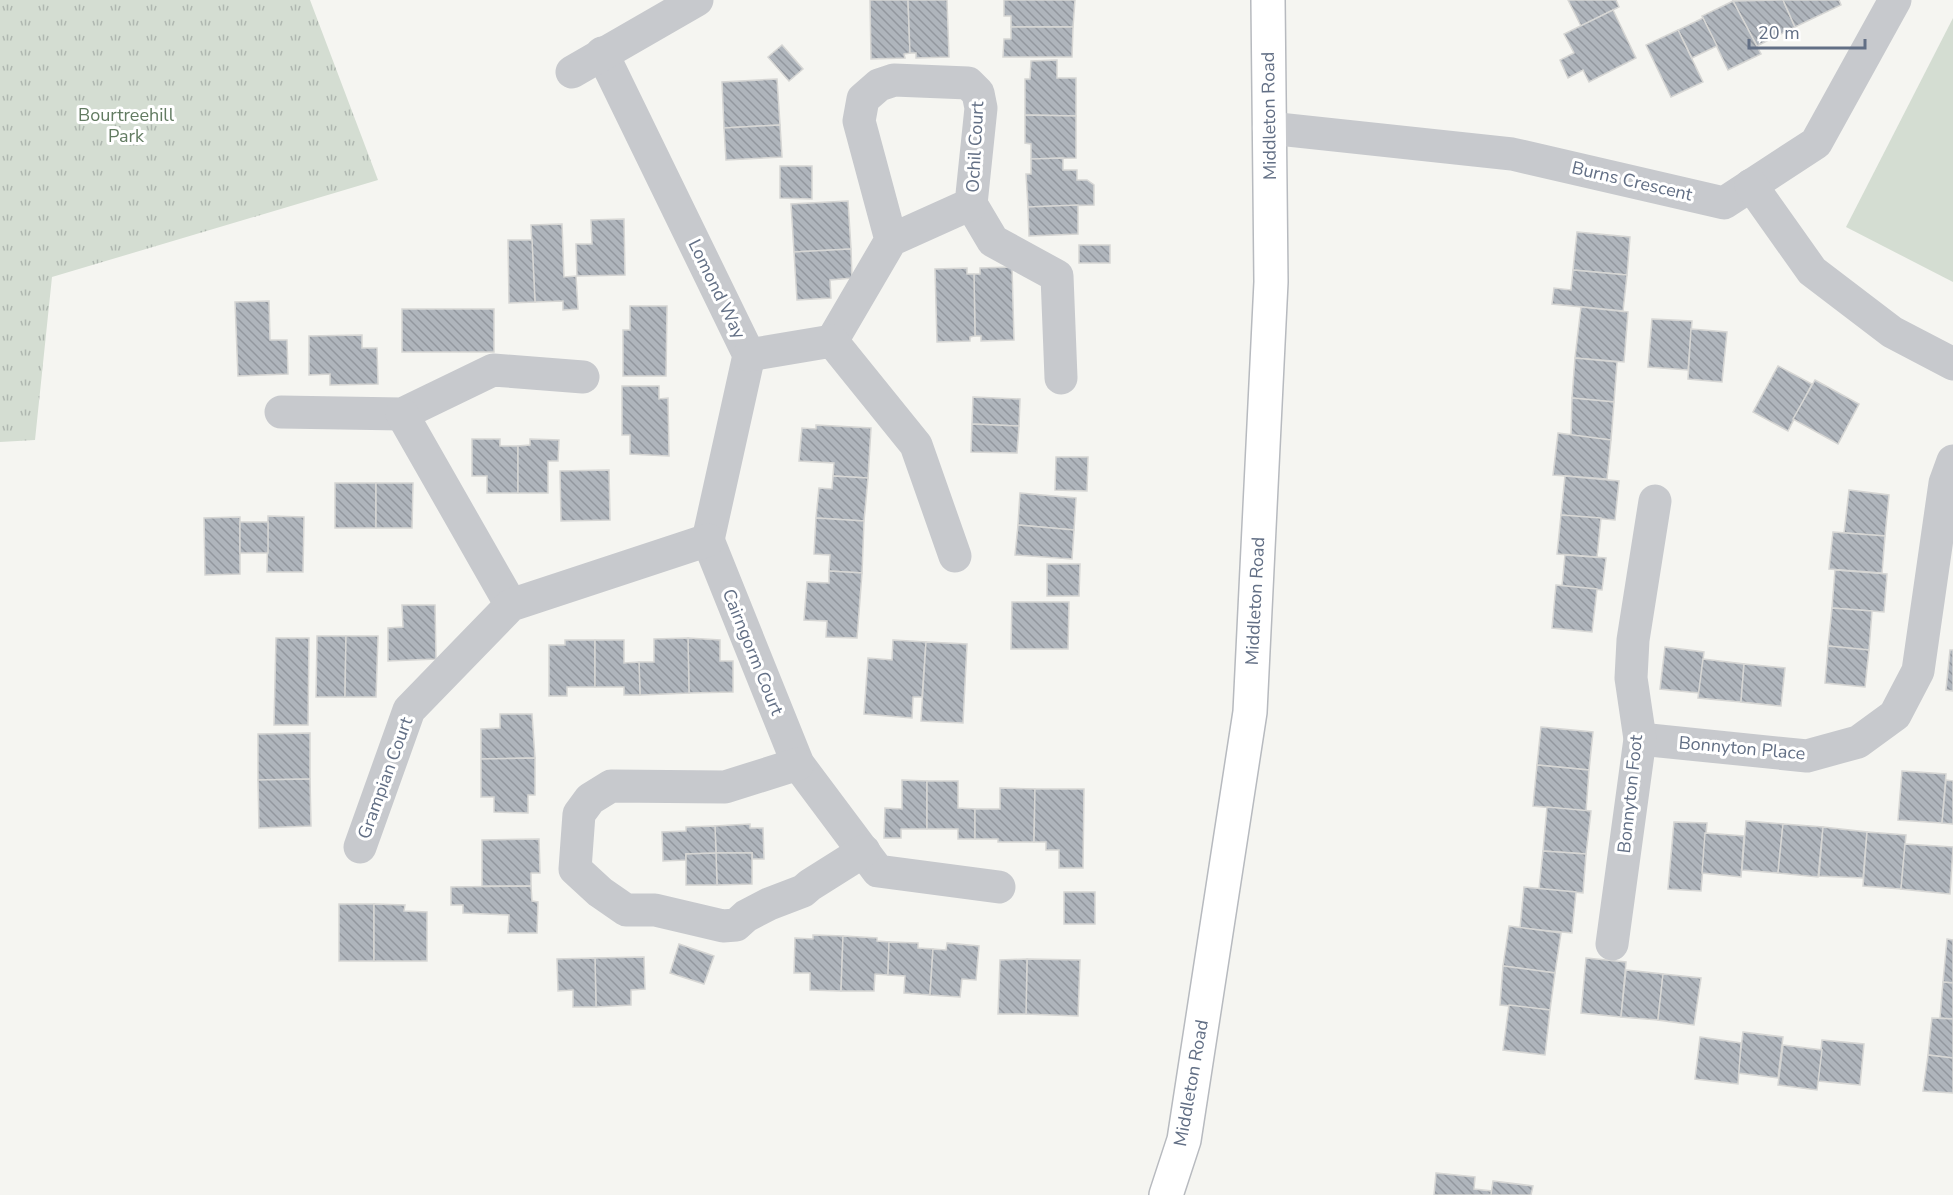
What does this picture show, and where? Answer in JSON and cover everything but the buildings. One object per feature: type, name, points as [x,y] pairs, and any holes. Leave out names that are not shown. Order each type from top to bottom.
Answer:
[{"type":"main road","name":"Middleton Road","points":[[1166,1195],[1184,1140],[1250,712],[1271,282],[1268,0]]},
{"type":"street","points":[[572,72],[698,0]]},
{"type":"street","name":"Burns Crescent","points":[[1269,128],[1512,154],[1724,203],[1816,142],[1895,0]]},
{"type":"street","name":"Lomond Way","points":[[602,53],[749,355],[708,540]]},
{"type":"street","name":"Ochil Court","points":[[894,80],[968,83],[978,93],[981,108],[971,204],[891,240],[859,121],[863,99],[879,85],[894,80]]},
{"type":"street","points":[[1751,185],[1812,271],[1892,332],[1953,364]]},
{"type":"street","points":[[971,204],[993,241],[1057,276],[1061,378]]},
{"type":"street","points":[[832,341],[891,240]]},
{"type":"street","points":[[749,355],[832,341]]},
{"type":"street","points":[[832,341],[916,445],[955,556]]},
{"type":"street","points":[[281,412],[402,414],[493,370],[583,377]]},
{"type":"street","points":[[402,414],[511,605]]},
{"type":"street","name":"Bonnyton Place","points":[[1640,739],[1807,756],[1858,742],[1895,715],[1918,671],[1945,483],[1953,461]]},
{"type":"street","name":"Bonnyton Foot","points":[[1612,944],[1640,739],[1631,678],[1632,659],[1655,501]]},
{"type":"street","name":"Grampian Court","points":[[360,847],[409,710],[511,605],[708,540]]},
{"type":"street","name":"Cairngorm Court","points":[[708,540],[798,764],[878,871],[999,887]]},
{"type":"street","points":[[798,764],[725,787],[611,786],[590,799],[579,814],[575,869],[600,892],[626,910],[655,909],[723,926],[736,925],[746,916],[761,908],[803,891],[864,851]]},
{"type":"green space","name":"Bourtreehill Park","points":[[0,0],[310,0],[378,180],[52,277],[35,440],[0,442]]},
{"type":"green space","points":[[1953,18],[1953,282],[1846,227]]}]
